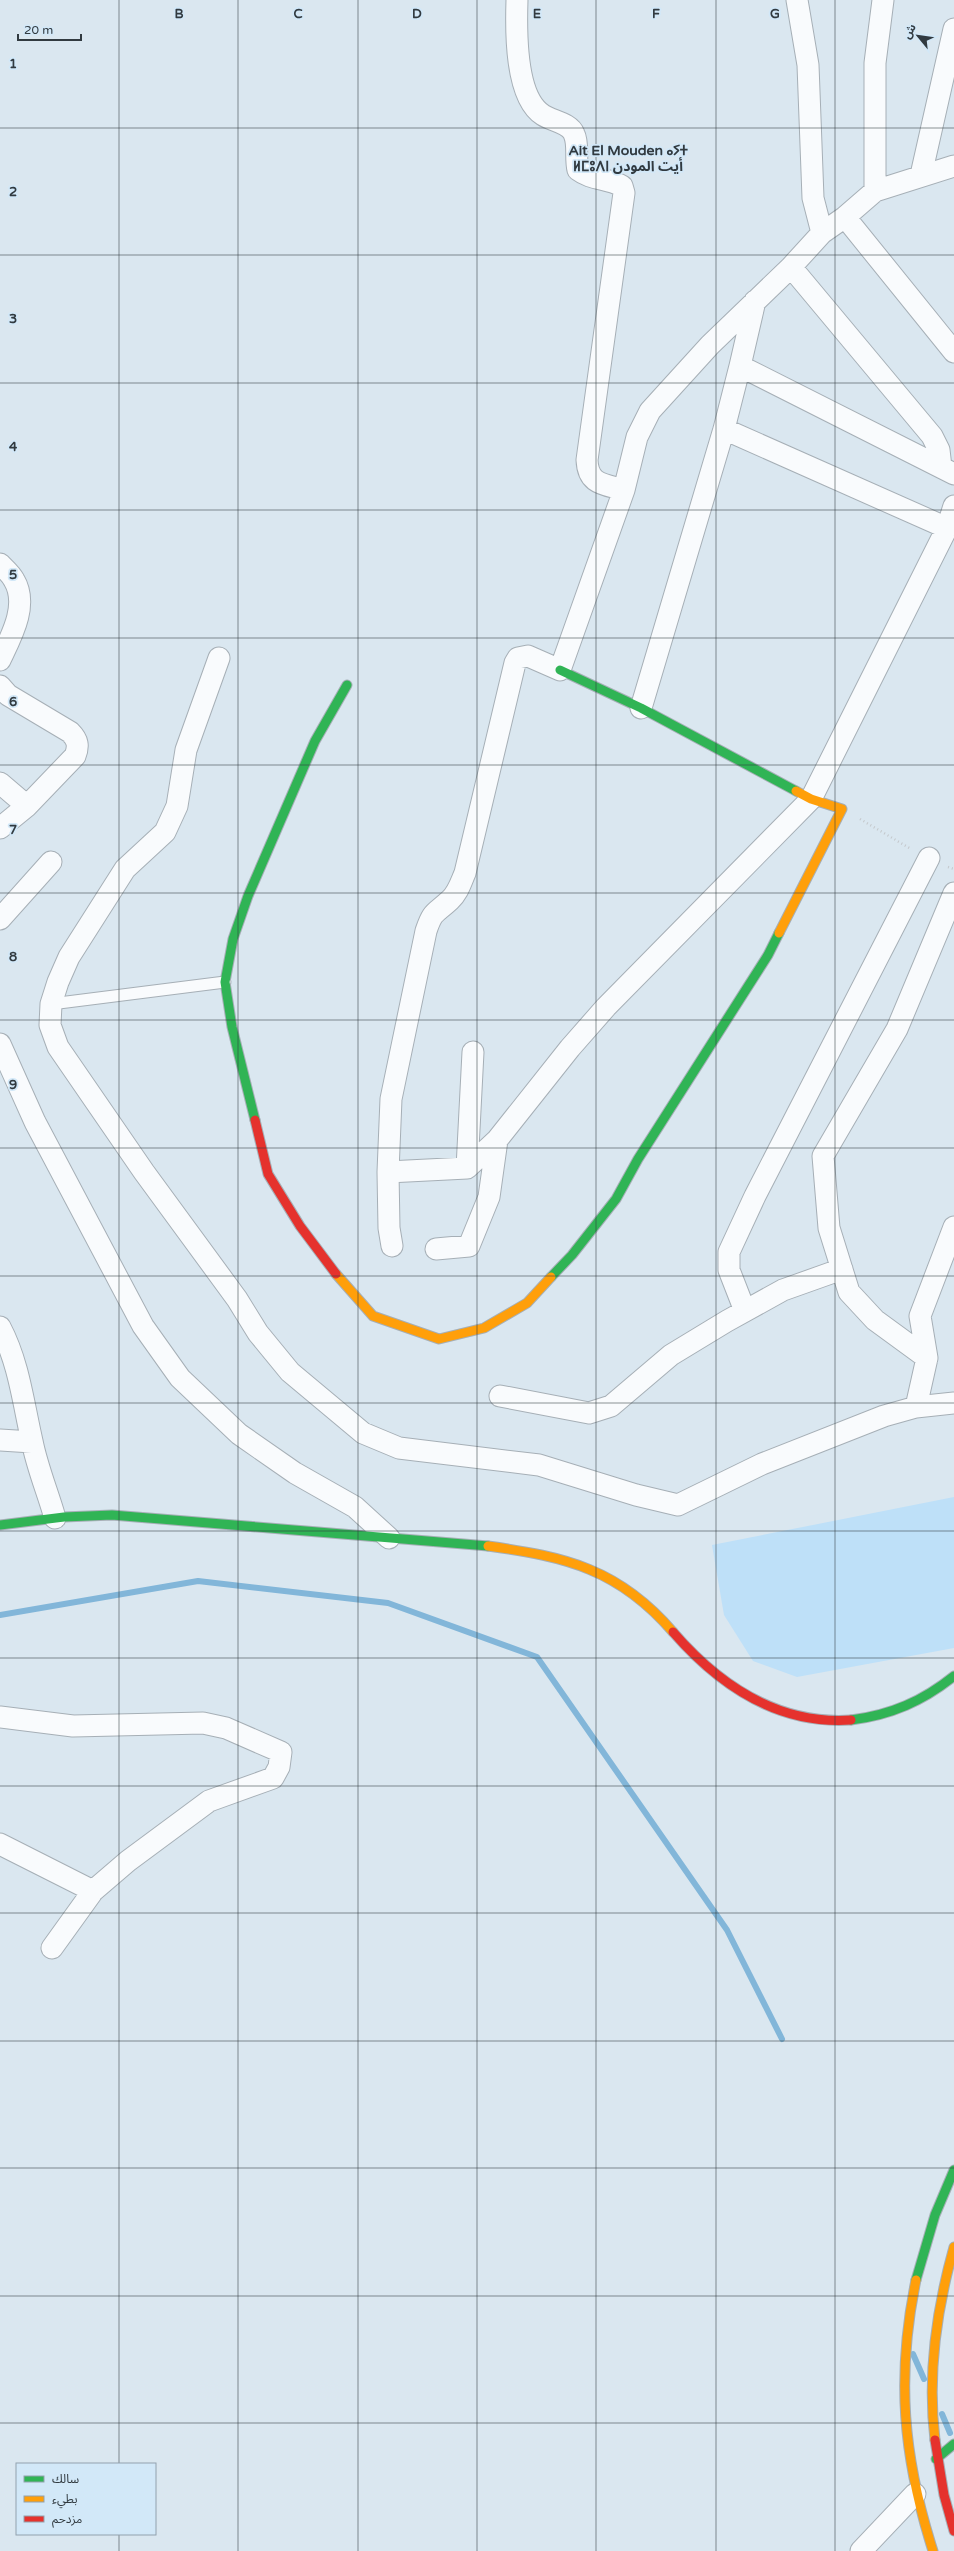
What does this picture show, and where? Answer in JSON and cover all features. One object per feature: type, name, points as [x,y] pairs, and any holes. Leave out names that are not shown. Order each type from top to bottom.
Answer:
[{"type":"street","points":[[517,0],[516,35],[524,82],[534,107],[543,115],[567,126],[574,134],[578,170],[585,175],[616,182],[622,186],[624,193],[587,460],[587,471],[593,479],[624,490]]},
{"type":"street","points":[[797,0],[808,65],[813,198],[822,233]]},
{"type":"street","points":[[875,191],[874,63],[883,0]]},
{"type":"street","points":[[921,175],[954,30]]},
{"type":"street","points":[[560,670],[624,490],[637,437],[650,411],[710,345],[790,267],[822,233],[845,217],[875,191],[921,175],[954,166]]},
{"type":"street","points":[[845,217],[954,352]]},
{"type":"street","points":[[790,267],[932,436],[948,470]]},
{"type":"street","points":[[641,708],[724,429],[755,301]]},
{"type":"street","points":[[740,366],[948,470]]},
{"type":"street","points":[[724,429],[947,528]]},
{"type":"street","points":[[388,1172],[467,1168],[497,1140],[570,1048],[606,1007],[811,799],[947,528],[954,506]]},
{"type":"street","points":[[0,564],[15,580],[21,606],[12,635],[0,660]]},
{"type":"street","points":[[347,685],[315,741],[248,896],[233,939],[225,982],[232,1027],[268,1174],[300,1226],[343,1284],[374,1316],[440,1339],[484,1328],[527,1303],[572,1255],[616,1199],[638,1159],[768,955],[842,809],[811,799],[641,708],[528,656],[522,656],[515,663],[465,873],[458,889],[450,900],[431,915],[426,932],[391,1099],[388,1172],[389,1228],[392,1246]]},
{"type":"street","points":[[219,658],[186,750],[177,806],[165,832],[125,869],[69,957],[58,982],[51,1004],[50,1025],[58,1047],[144,1172],[237,1299],[258,1333],[290,1372],[363,1433],[399,1448],[539,1465],[636,1495],[678,1505],[799,1448],[884,1416],[916,1407],[954,1403]]},
{"type":"street","points":[[0,686],[8,694],[70,732],[76,738],[78,747],[74,756],[27,806],[0,828]]},
{"type":"street","points":[[0,783],[27,806]]},
{"type":"street","points":[[745,1311],[729,1270],[729,1252],[759,1189],[929,858]]},
{"type":"street","points":[[0,919],[51,862]]},
{"type":"street","points":[[928,1358],[875,1320],[849,1292],[830,1228],[823,1156],[897,1029],[954,893]]},
{"type":"street","points":[[0,1044],[35,1122],[143,1326],[180,1378],[239,1434],[295,1473],[355,1507],[390,1538]]},
{"type":"street","points":[[467,1168],[473,1052]]},
{"type":"street","points":[[436,1249],[469,1246],[489,1197],[497,1140]]},
{"type":"street","points":[[916,1407],[928,1358],[920,1316],[954,1227]]},
{"type":"street","points":[[500,1396],[589,1413],[611,1406],[671,1355],[745,1311],[783,1290],[842,1269]]},
{"type":"street","points":[[0,1326],[9,1343],[23,1390],[32,1442],[55,1518]]},
{"type":"street","points":[[0,1440],[32,1442]]},
{"type":"street","points":[[0,1525],[55,1518],[103,1515],[468,1544],[532,1555],[585,1567],[614,1580],[642,1599],[668,1624],[696,1658],[731,1687],[770,1707],[790,1714],[832,1721],[868,1719],[907,1707],[926,1697],[954,1676]]},
{"type":"street","points":[[0,1717],[73,1726],[202,1723],[226,1728],[281,1752],[279,1767],[273,1778],[209,1800],[128,1861],[93,1891],[52,1948]]},
{"type":"street","points":[[0,1844],[93,1891]]},
{"type":"street","points":[[933,2551],[915,2494],[907,2450],[904,2401],[905,2353],[909,2318],[925,2243],[935,2210],[954,2170]]},
{"type":"street","points":[[954,2247],[941,2286],[934,2329],[931,2373],[932,2416],[936,2459],[954,2531]]},
{"type":"street","points":[[936,2459],[954,2444]]},
{"type":"street","points":[[861,2551],[915,2494]]},
{"type":"lane","points":[[51,1004],[225,982]]},
{"type":"path","points":[[842,809],[929,858],[954,869]]},
{"type":"shaded area","points":[[954,1497],[954,1648],[797,1677],[753,1661],[724,1615],[712,1545]]},
{"type":"waterway","points":[[0,1615],[198,1581],[388,1603],[537,1657],[727,1930],[782,2039]]},
{"type":"waterway","points":[[913,2354],[924,2379]]},
{"type":"waterway","points":[[942,2414],[950,2433]]},
{"type":"traffic: fast","points":[[560,670],[641,708],[796,791]]},
{"type":"traffic: fast","points":[[255,1120],[232,1027],[225,982],[233,939],[248,896],[315,741],[347,685]]},
{"type":"traffic: fast","points":[[551,1277],[572,1255],[616,1199],[638,1159],[768,955],[779,933]]},
{"type":"traffic: fast","points":[[0,1525],[64,1517],[112,1515],[488,1546]]},
{"type":"traffic: fast","points":[[851,1720],[880,1715],[906,1706],[930,1693],[954,1676]]},
{"type":"traffic: fast","points":[[916,2280],[935,2215],[954,2170]]},
{"type":"traffic: fast","points":[[936,2459],[954,2444]]},
{"type":"traffic: slow","points":[[779,933],[842,809],[811,799],[796,791]]},
{"type":"traffic: slow","points":[[336,1274],[373,1316],[439,1339],[484,1328],[527,1303],[551,1277]]},
{"type":"traffic: slow","points":[[488,1546],[542,1555],[567,1561],[590,1570],[611,1580],[632,1594],[653,1611],[673,1632]]},
{"type":"traffic: slow","points":[[935,2440],[932,2391],[935,2343],[942,2295],[954,2247]]},
{"type":"traffic: slow","points":[[916,2280],[906,2350],[906,2417],[909,2450],[915,2483],[933,2551]]},
{"type":"traffic: jam","points":[[255,1120],[268,1174],[300,1226],[336,1274]]},
{"type":"traffic: jam","points":[[673,1632],[710,1669],[752,1698],[799,1716],[824,1720],[851,1720]]},
{"type":"traffic: jam","points":[[935,2440],[944,2495],[954,2531]]},
{"type":"district","name":"Ait El Mouden ⴰⵢⵜ ⵍⵎⵓⴷⵏ أيت المودن","points":[[628,158]]}]
